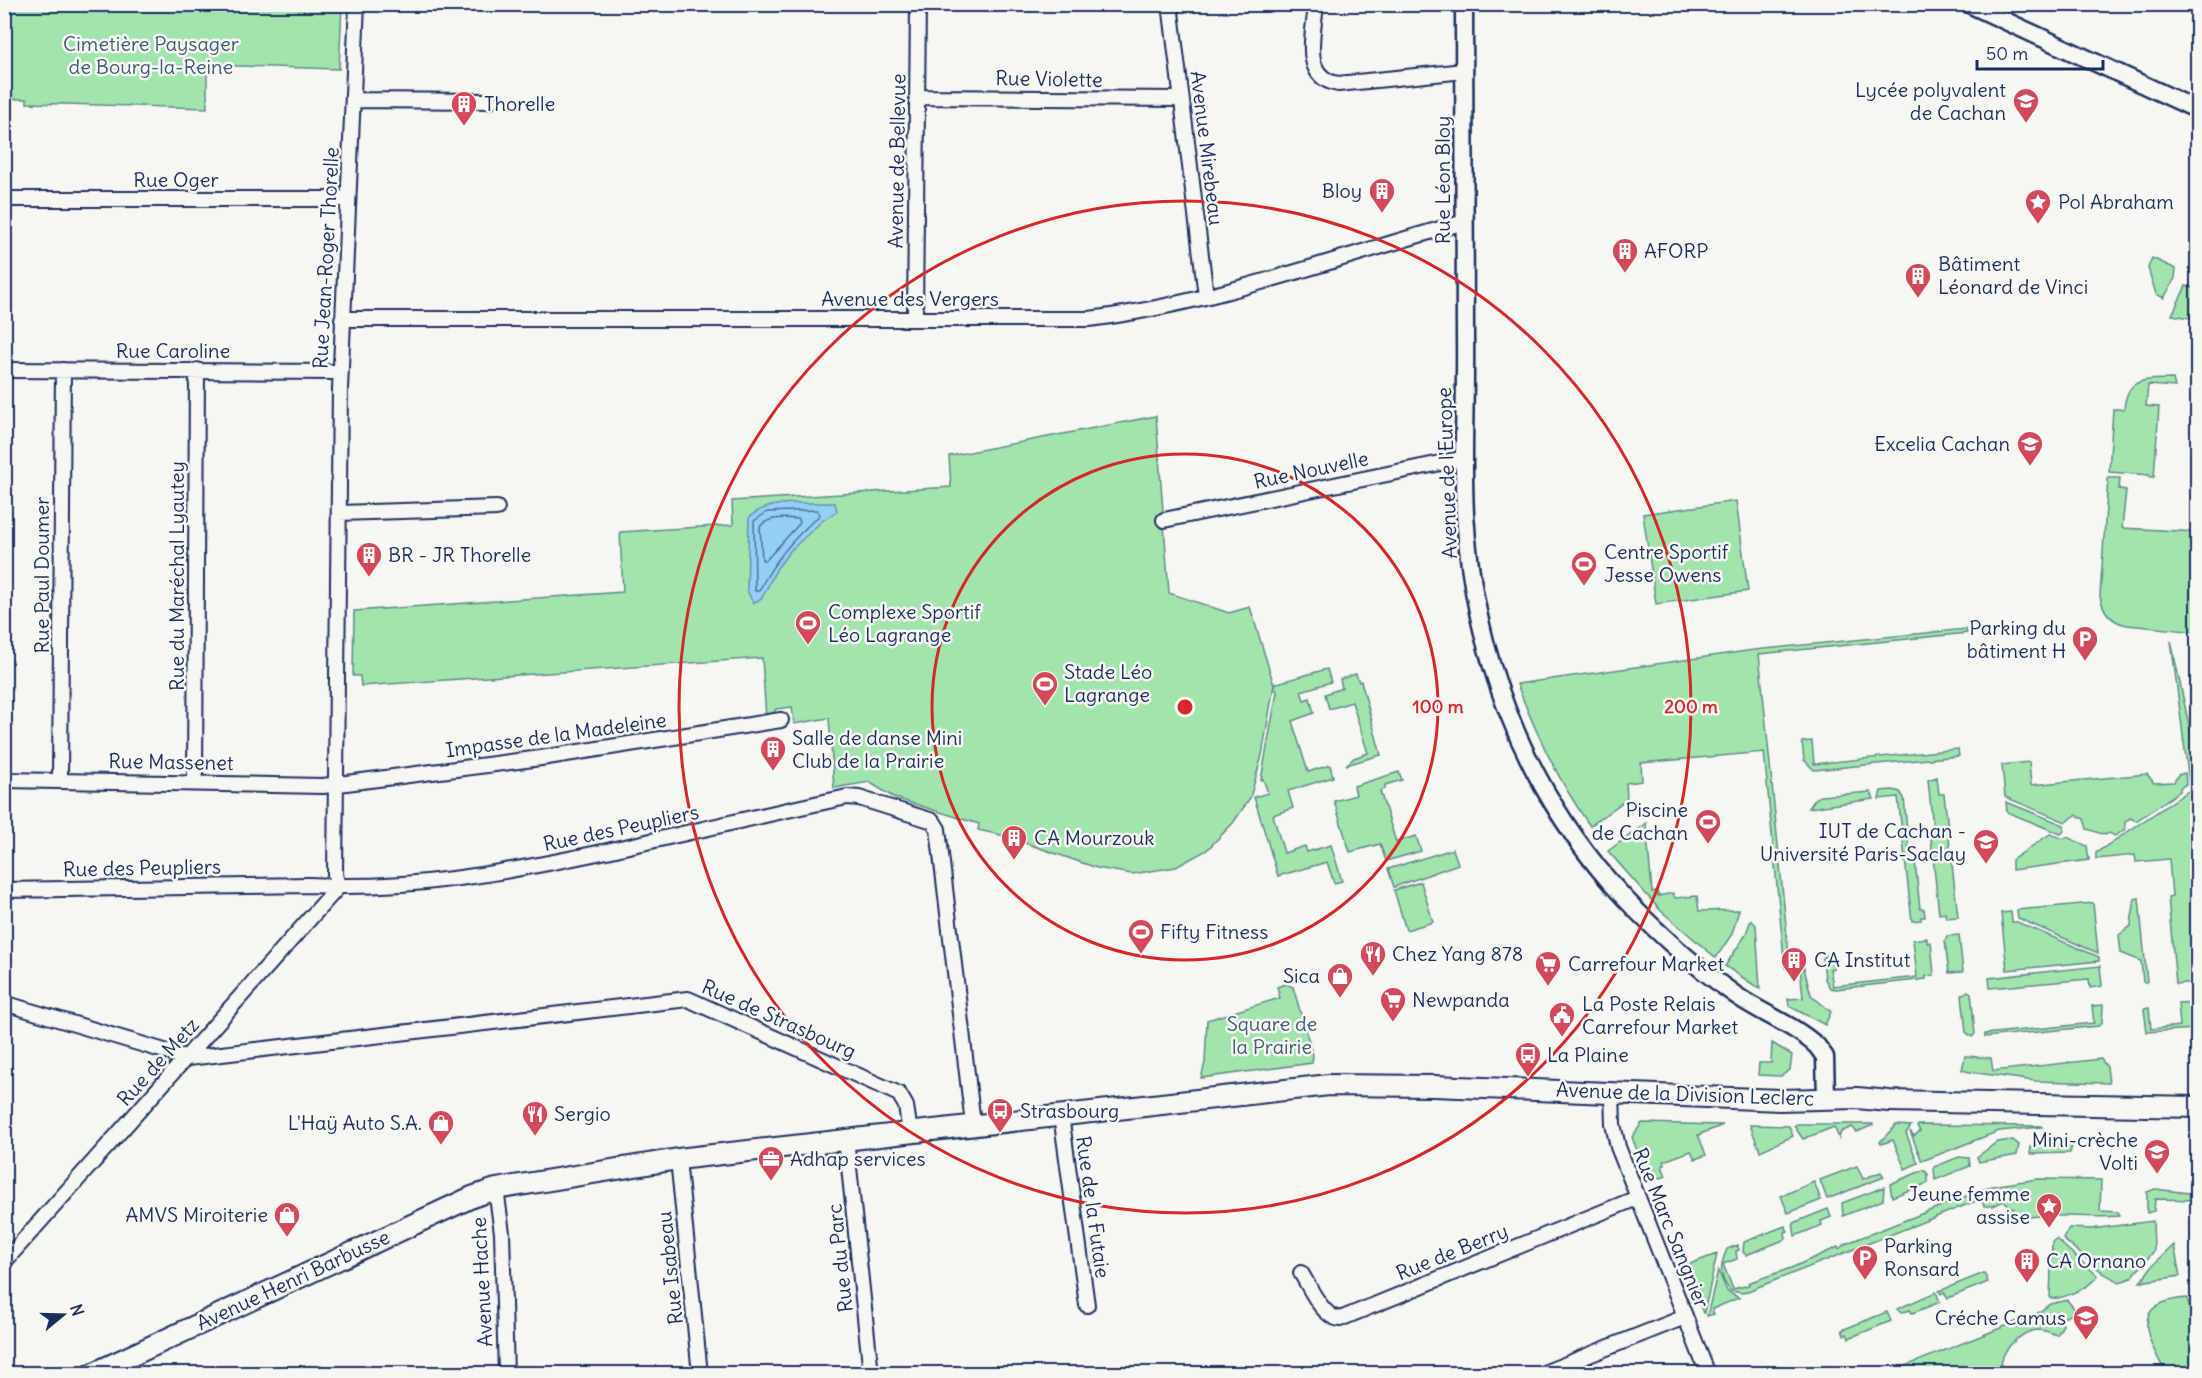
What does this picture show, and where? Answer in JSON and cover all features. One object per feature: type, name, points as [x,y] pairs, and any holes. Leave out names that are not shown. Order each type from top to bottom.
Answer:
[{"type":"main road","name":"Avenue de la Division Leclerc","points":[[846,1138],[1341,1084],[1779,1100],[1826,1098],[2195,1108]]},
{"type":"main road","name":"Avenue Henri Barbusse","points":[[92,1374],[464,1200],[496,1189],[678,1159],[846,1138]]},
{"type":"street","name":"Rue Jean-Roger Thorelle","points":[[338,887],[335,874],[340,372],[357,4]]},
{"type":"street","name":"Avenue de Bellevue","points":[[915,317],[918,4]]},
{"type":"street","name":"Avenue Mirebeau","points":[[1170,4],[1206,296]]},
{"type":"street","points":[[1316,4],[1312,57],[1317,74],[1325,82],[1338,84],[1464,71]]},
{"type":"street","name":"Rue Léon Bloy","points":[[1464,4],[1465,355]]},
{"type":"street","points":[[1969,4],[2198,110]]},
{"type":"street","name":"Rue Violette","points":[[917,97],[1181,99]]},
{"type":"street","points":[[353,100],[490,101]]},
{"type":"street","name":"Rue Oger","points":[[4,199],[348,199]]},
{"type":"street","name":"Avenue des Vergers","points":[[342,319],[915,317],[1089,319],[1141,313],[1465,222]]},
{"type":"street","name":"Avenue de l'Europe","points":[[1465,355],[1468,541],[1483,641],[1495,681],[1516,734],[1538,777],[1576,839],[1609,881],[1653,928],[1684,956],[1739,998],[1817,1046],[1825,1057],[1826,1098]]},
{"type":"street","name":"Rue Caroline","points":[[4,370],[340,372]]},
{"type":"street","name":"Rue Paul Doumer","points":[[60,779],[63,370]]},
{"type":"street","name":"Rue du Maréchal Lyautey","points":[[195,782],[197,370]]},
{"type":"street","name":"Rue Nouvelle","points":[[1164,520],[1465,458]]},
{"type":"street","points":[[339,513],[497,508]]},
{"type":"street","name":"Impasse de la Madeleine","points":[[336,785],[542,758],[781,720]]},
{"type":"street","name":"Rue Massenet","points":[[4,780],[60,779],[336,785]]},
{"type":"street","name":"Rue des Peupliers","points":[[4,890],[309,885],[338,887],[415,883],[491,874],[709,830],[847,797],[859,798],[933,821],[938,829],[973,1124]]},
{"type":"street","name":"Rue de Metz","points":[[4,1262],[338,887]]},
{"type":"street","name":"Rue de Strasbourg","points":[[188,1058],[688,999],[899,1094],[906,1106],[909,1132]]},
{"type":"street","points":[[4,1003],[188,1058]]},
{"type":"street","name":"Rue Marc Sangnier","points":[[1612,1094],[1613,1124],[1618,1147],[1708,1374]]},
{"type":"street","name":"Rue de la Futaie","points":[[1061,1115],[1087,1305]]},
{"type":"street","name":"Rue du Parc","points":[[846,1138],[871,1374]]},
{"type":"street","name":"Rue Isabeau","points":[[678,1159],[700,1374]]},
{"type":"street","name":"Avenue Hache","points":[[496,1189],[502,1233],[506,1374]]},
{"type":"street","name":"Rue de Berry","points":[[1301,1273],[1326,1311],[1334,1318],[1340,1319],[1637,1198]]},
{"type":"street","points":[[1541,1374],[1685,1317]]},
{"type":"green space","name":"Cimetière Paysager de Bourg-la-Reine","points":[[5,4],[342,5],[339,69],[207,65],[207,108],[27,103],[27,99],[5,99]]},
{"type":"green space","points":[[2152,258],[2176,269],[2175,278],[2164,298],[2156,294],[2148,268]]},
{"type":"green space","points":[[2186,286],[2197,289],[2197,319],[2172,315]]},
{"type":"green space","points":[[2173,379],[2175,387],[2148,385],[2146,406],[2159,407],[2154,477],[2109,472],[2113,409],[2124,409],[2129,391],[2139,382]]},
{"type":"green space","name":"Complexe Sportif Léo Lagrange","points":[[1156,416],[1169,593],[1229,613],[1250,607],[1274,685],[1262,755],[1250,798],[1233,823],[1207,850],[1176,867],[1132,874],[1097,868],[1005,836],[978,830],[979,824],[895,798],[869,782],[834,788],[829,718],[794,724],[792,707],[776,709],[771,717],[766,718],[762,658],[361,686],[360,676],[353,676],[354,611],[623,592],[620,532],[733,525],[732,501],[951,487],[949,456]]},
{"type":"green space","points":[[2108,478],[2120,478],[2119,489],[2126,490],[2122,528],[2197,532],[2197,632],[2127,625],[2112,619],[2103,607],[2100,596]]},
{"type":"green space","points":[[1736,501],[1748,591],[1656,604],[1643,514]]},
{"type":"green space","points":[[1966,629],[1967,633],[1759,654],[1790,966],[1803,965],[1811,995],[1831,1012],[1825,1025],[1789,1006],[1788,999],[1803,998],[1800,967],[1785,968],[1764,752],[1641,763],[1642,781],[1626,783],[1627,799],[1590,826],[1549,757],[1517,684],[1754,650]]},
{"type":"green space","points":[[2171,641],[2197,763],[2197,977],[2194,978],[2194,982],[2176,984],[2168,897],[2172,896],[2169,859],[2136,862],[2135,855],[2096,859],[2096,853],[2190,790]]},
{"type":"green space","points":[[1327,669],[1331,682],[1301,691],[1304,700],[1310,698],[1314,713],[1292,721],[1308,772],[1330,765],[1333,777],[1288,791],[1293,808],[1273,815],[1284,853],[1305,846],[1307,852],[1331,845],[1342,881],[1334,883],[1327,862],[1278,876],[1254,797],[1268,793],[1263,779],[1261,780],[1277,692],[1274,684]]},
{"type":"green space","points":[[1356,674],[1359,682],[1361,681],[1381,755],[1346,765],[1354,758],[1368,753],[1352,702],[1329,709],[1325,694],[1342,688],[1340,679]]},
{"type":"green space","points":[[1812,741],[1814,764],[1958,749],[1959,756],[1814,770],[1804,760],[1802,742]]},
{"type":"green space","points":[[2029,762],[2031,785],[2147,774],[2154,783],[2174,782],[2178,775],[2185,773],[2186,784],[2180,788],[2180,791],[2136,821],[2130,818],[2125,822],[2125,829],[2115,836],[2109,833],[2105,835],[2087,829],[2084,819],[2076,815],[2066,822],[2005,797],[2002,765]]},
{"type":"green space","points":[[1399,772],[1402,780],[1385,785],[1385,789],[1380,791],[1396,842],[1416,836],[1421,851],[1386,861],[1380,844],[1350,852],[1334,801],[1356,795],[1354,786]]},
{"type":"green space","points":[[1937,777],[1939,794],[1944,794],[1958,917],[1946,918],[1945,913],[1939,914],[1930,829],[1933,828],[1928,780]]},
{"type":"green space","points":[[1881,791],[1900,792],[1904,798],[1910,861],[1915,861],[1920,909],[1924,909],[1925,917],[1921,917],[1921,920],[1912,921],[1898,797],[1879,799]]},
{"type":"green space","points":[[1871,792],[1874,799],[1809,808],[1820,796]]},
{"type":"green space","points":[[2006,802],[2064,825],[2064,831],[2061,834],[2007,812]]},
{"type":"green space","points":[[1646,823],[1652,892],[1657,891],[1658,896],[1673,893],[1675,898],[1697,896],[1699,911],[1739,910],[1732,934],[1716,958],[1660,910],[1608,851]]},
{"type":"green space","points":[[2050,834],[2064,839],[2067,837],[2087,846],[2089,860],[2012,870],[2012,860]]},
{"type":"green space","points":[[1453,849],[1458,864],[1394,887],[1388,869]]},
{"type":"green space","points":[[1421,882],[1433,922],[1406,930],[1394,890]]},
{"type":"green space","points":[[2139,898],[2147,982],[2143,982],[2141,961],[2121,953],[2119,935],[2131,926],[2134,899]]},
{"type":"green space","points":[[2093,903],[2098,953],[2018,918],[2017,910]]},
{"type":"green space","points":[[2011,912],[2012,922],[2017,922],[2099,957],[2099,961],[2007,970],[2001,913]]},
{"type":"green space","points":[[1751,920],[1756,925],[1760,989],[1725,966],[1745,936]]},
{"type":"green space","points":[[1959,935],[1963,972],[1949,973],[1945,941],[1947,936]]},
{"type":"green space","points":[[1927,938],[1927,943],[1931,942],[1934,975],[1926,976],[1926,979],[1836,989],[1830,988],[1825,979],[1823,958],[1832,951],[1834,968],[1830,969],[1833,986],[1917,977],[1913,940]]},
{"type":"green space","points":[[2100,966],[2102,986],[2090,988],[2089,979],[1990,988],[1989,978]]},
{"type":"green space","name":"Square de la Prairie","points":[[1286,984],[1293,987],[1313,1055],[1312,1063],[1201,1078],[1205,1063],[1207,1020],[1280,998],[1277,987]]},
{"type":"green space","points":[[1968,991],[1971,993],[1975,1034],[1972,1037],[1966,1032],[1962,995]]},
{"type":"green space","points":[[2196,1002],[2196,1029],[2147,1032],[2144,1009],[2149,1008],[2151,1029],[2180,1026],[2178,1003]]},
{"type":"green space","points":[[2103,1005],[2102,1023],[2099,1026],[1985,1037],[1985,1034],[2094,1023],[2092,1006]]},
{"type":"green space","points":[[1772,1043],[1792,1055],[1790,1070],[1781,1076],[1758,1075],[1759,1063],[1771,1063]]},
{"type":"green space","points":[[1965,1056],[1991,1058],[1993,1071],[2101,1059],[2107,1067],[2109,1083],[2035,1081],[1970,1072],[1962,1070]]},
{"type":"green space","points":[[1642,1123],[1723,1125],[1698,1135],[1706,1155],[1695,1159],[1691,1151],[1664,1161],[1665,1165],[1662,1166],[1666,1176],[1661,1178],[1646,1174],[1632,1137]]},
{"type":"green space","points":[[1797,1124],[1873,1125],[1857,1132],[1852,1127],[1841,1132],[1839,1138],[1834,1127],[1803,1139],[1794,1126]]},
{"type":"green space","points":[[1750,1125],[1789,1126],[1793,1136],[1760,1151]]},
{"type":"green space","points":[[1896,1125],[1911,1126],[1906,1133],[1918,1163],[1905,1169],[1893,1140],[1881,1144],[1880,1142]]},
{"type":"green space","points":[[1917,1126],[2042,1127],[1999,1131],[1922,1161],[1910,1131],[1914,1136],[1920,1131]]},
{"type":"green space","points":[[2053,1137],[2072,1145],[2070,1153],[2030,1154],[2031,1147]]},
{"type":"green space","points":[[2013,1140],[2019,1145],[2017,1155],[1979,1162],[1977,1157],[1997,1142]]},
{"type":"green space","points":[[1959,1157],[1969,1158],[1970,1166],[1935,1180],[1934,1167]]},
{"type":"green space","points":[[1857,1166],[1863,1179],[1881,1172],[1884,1177],[1827,1199],[1820,1180]]},
{"type":"green space","points":[[1924,1170],[1928,1174],[1928,1183],[1892,1197],[1890,1184]]},
{"type":"green space","points":[[2038,1179],[2101,1180],[2100,1211],[2118,1212],[2119,1216],[2035,1216],[2008,1221],[2004,1214],[2015,1210],[2004,1201],[1993,1206],[1984,1206],[1981,1199],[1743,1293],[1731,1291],[1722,1276],[1723,1260],[1727,1249],[1737,1245],[1739,1250],[1736,1251],[1737,1259],[1723,1264],[1733,1289],[1749,1285],[1748,1283],[1791,1268],[1838,1247],[1839,1249],[1845,1244],[1992,1186]]},
{"type":"green space","points":[[1814,1182],[1821,1200],[1788,1213],[1781,1196]]},
{"type":"green space","points":[[1884,1187],[1883,1200],[1843,1216],[1842,1203]]},
{"type":"green space","points":[[2155,1189],[2197,1194],[2197,1200],[2155,1199],[2154,1211],[2147,1213],[2147,1192]]},
{"type":"green space","points":[[1828,1209],[1831,1217],[1821,1221],[1822,1225],[1795,1236],[1793,1223]]},
{"type":"green space","points":[[2153,1221],[2154,1251],[2131,1278],[2120,1282],[2103,1273],[2063,1239],[2069,1228],[2091,1229]]},
{"type":"green space","points":[[1785,1226],[1788,1231],[1785,1232],[1786,1239],[1746,1255],[1743,1252],[1744,1242]]},
{"type":"green space","points":[[2056,1239],[2098,1276],[2076,1292],[2050,1298],[2052,1242]]},
{"type":"green space","points":[[2174,1245],[2180,1276],[2140,1282],[2153,1265]]},
{"type":"green space","points":[[1717,1254],[1704,1313],[1703,1313],[1684,1266]]},
{"type":"green space","points":[[1718,1270],[1727,1291],[1739,1298],[1712,1309],[1714,1314],[1707,1316]]},
{"type":"green space","points":[[1984,1273],[1988,1282],[1948,1298],[1944,1292],[1941,1294],[1939,1291]]},
{"type":"green space","points":[[1936,1292],[1940,1302],[1912,1313],[1910,1310],[1901,1313],[1897,1309]]},
{"type":"green space","points":[[2187,1298],[2193,1320],[2197,1373],[2166,1373],[2148,1335],[2149,1314],[2156,1306],[2168,1301]]},
{"type":"green space","points":[[2067,1300],[2077,1312],[2061,1319],[2063,1325],[2057,1335],[2038,1330],[2024,1334],[2011,1345],[2002,1358],[2002,1373],[1900,1373],[1903,1367],[2038,1313],[2050,1304]]},
{"type":"green space","points":[[1887,1312],[1891,1321],[1849,1338],[1847,1334],[1844,1335],[1842,1330]]},
{"type":"water","points":[[835,503],[837,511],[822,521],[790,551],[777,568],[762,598],[753,603],[747,590],[749,518],[766,507],[777,505]]},
{"type":"place","name":"Lycée polyvalent de Cachan","points":[[2026,124]]},
{"type":"place","name":"Thorelle","points":[[464,127]]},
{"type":"place","name":"Bloy","points":[[1382,214]]},
{"type":"place","name":"Pol Abraham","points":[[2038,225]]},
{"type":"place","name":"AFORP","points":[[1625,274]]},
{"type":"place","name":"Bâtiment Léonard de Vinci","points":[[1918,299]]},
{"type":"place","name":"Excelia Cachan","points":[[2030,467]]},
{"type":"place","name":"BR - JR Thorelle","points":[[369,578]]},
{"type":"place","name":"Centre Sportif Jesse Owens","points":[[1584,587]]},
{"type":"place","name":"Complexe Sportif Léo Lagrange","points":[[808,646]]},
{"type":"place","name":"Parking du bâtiment H","points":[[2085,662]]},
{"type":"place","name":"Stade Léo Lagrange","points":[[1045,707]]},
{"type":"place","name":"Salle de danse Mini Club de la Prairie","points":[[773,772]]},
{"type":"place","name":"Piscine de Cachan","points":[[1708,845]]},
{"type":"place","name":"CA Mourzouk","points":[[1014,861]]},
{"type":"place","name":"IUT de Cachan - Université Paris-Saclay","points":[[1986,865]]},
{"type":"place","name":"Fifty Fitness","points":[[1141,955]]},
{"type":"place","name":"Chez Yang 878","points":[[1373,977]]},
{"type":"place","name":"CA Institut","points":[[1794,983]]},
{"type":"place","name":"Carrefour Market","points":[[1548,987]]},
{"type":"place","name":"Sica","points":[[1340,999]]},
{"type":"place","name":"Newpanda","points":[[1393,1023]]},
{"type":"place","name":"La Poste Relais Carrefour Market","points":[[1562,1038]]},
{"type":"place","name":"La Plaine","points":[[1528,1078]]},
{"type":"place","name":"Strasbourg","points":[[1000,1134]]},
{"type":"place","name":"Sergio","points":[[535,1137]]},
{"type":"place","name":"L'Haÿ Auto S.A.","points":[[441,1146]]},
{"type":"place","name":"Mini-crèche Volti","points":[[2157,1175]]},
{"type":"place","name":"Adhap services","points":[[771,1182]]},
{"type":"place","name":"Jeune femme assise","points":[[2049,1229]]},
{"type":"place","name":"AMVS Miroiterie","points":[[287,1238]]},
{"type":"place","name":"Parking Ronsard","points":[[1865,1281]]},
{"type":"place","name":"CA Ornano","points":[[2027,1284]]},
{"type":"place","name":"Créche Camus","points":[[2086,1341]]}]
